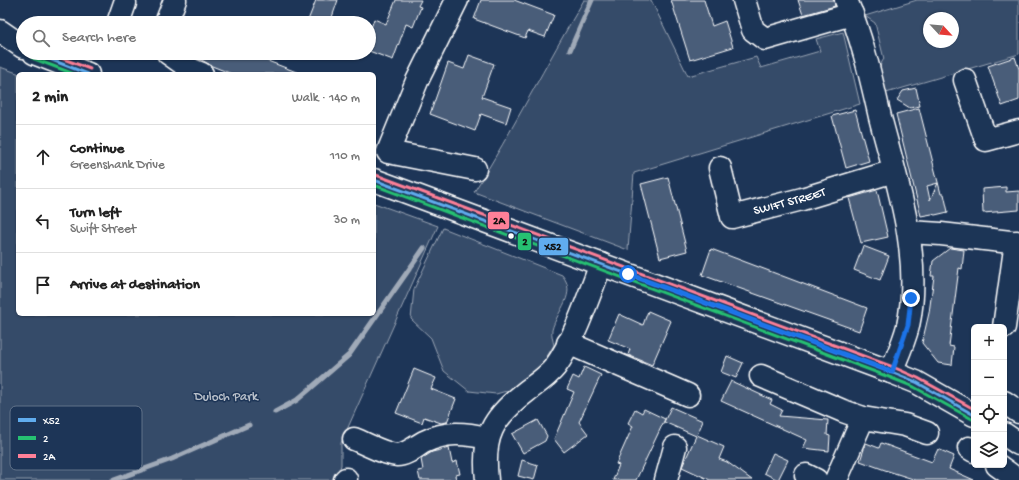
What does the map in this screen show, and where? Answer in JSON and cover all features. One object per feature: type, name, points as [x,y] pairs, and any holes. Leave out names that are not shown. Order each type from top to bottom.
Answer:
[{"type":"street","points":[[169,16],[175,0]]},
{"type":"street","points":[[457,0],[416,81],[388,152],[475,169]]},
{"type":"street","points":[[744,0],[753,30],[765,39],[849,7],[894,171],[909,232],[912,280],[909,313],[902,347],[892,372]]},
{"type":"street","points":[[120,16],[125,3]]},
{"type":"street","points":[[0,31],[16,42]]},
{"type":"street","points":[[52,60],[83,72]]},
{"type":"street","points":[[178,60],[197,72]]},
{"type":"street","points":[[965,80],[986,140],[1019,131]]},
{"type":"street","name":"SWIFT STREET","points":[[720,168],[732,217],[802,199],[894,171]]},
{"type":"street","points":[[376,181],[892,372],[916,382],[971,413]]},
{"type":"street","points":[[909,232],[1017,242],[1004,324]]},
{"type":"street","points":[[487,480],[485,456],[487,438],[500,415],[509,405],[542,380],[555,367],[568,343],[602,264]]},
{"type":"street","points":[[568,343],[688,395]]},
{"type":"street","points":[[761,376],[863,418],[905,425],[927,433]]},
{"type":"street","points":[[1007,404],[1019,412]]},
{"type":"street","points":[[836,480],[863,418]]},
{"type":"street","points":[[354,439],[399,455],[426,441],[452,433],[464,433],[487,438]]},
{"type":"street","points":[[1007,436],[1019,444]]},
{"type":"street","points":[[666,480],[675,447]]},
{"type":"street","points":[[1002,468],[1018,480]]},
{"type":"green space","points":[[584,0],[651,0],[688,76],[756,57],[761,68],[820,51],[816,39],[843,32],[860,104],[634,173],[628,250],[474,192]]},
{"type":"green space","points":[[917,0],[1019,0],[1019,54],[886,93],[881,80],[880,71],[881,63],[884,59],[875,23],[865,16]]},
{"type":"green space","name":"Duloch Park","points":[[0,67],[16,73],[16,316],[376,316],[376,204],[438,226],[341,443],[341,465],[336,480],[0,480]]},
{"type":"green space","points":[[443,228],[562,275],[566,282],[568,289],[565,302],[552,330],[554,345],[543,363],[528,377],[510,390],[496,394],[469,391],[444,371],[431,338],[411,319],[414,289]]},
{"type":"building","points":[[316,0],[338,0],[332,16],[310,16]]},
{"type":"building","points":[[396,0],[421,0],[418,6],[421,7],[413,27],[406,24],[393,60],[376,54],[376,20],[386,24]]},
{"type":"building","points":[[481,0],[514,0],[554,15],[545,37],[528,31],[525,38],[474,19]]},
{"type":"building","points":[[671,0],[704,0],[712,26],[725,21],[733,47],[690,60]]},
{"type":"building","points":[[798,0],[834,0],[835,6],[803,15]]},
{"type":"building","points":[[469,55],[494,64],[482,97],[511,107],[506,123],[481,114],[475,131],[430,114],[448,63],[464,69]]},
{"type":"building","points":[[1015,57],[1019,69],[1019,100],[1002,106],[988,66]]},
{"type":"building","points":[[202,60],[265,60],[296,72],[227,72]]},
{"type":"building","points":[[916,88],[920,106],[910,108],[897,100],[903,91]]},
{"type":"building","points":[[919,108],[941,194],[944,194],[948,212],[921,216],[896,114]],"holes":[[[938,183],[930,200],[927,186]]]},
{"type":"building","points":[[855,110],[869,161],[846,168],[832,116]]},
{"type":"building","points":[[668,177],[687,251],[660,258],[641,184]]},
{"type":"building","points":[[1006,187],[1006,192],[1019,191],[1019,210],[983,213],[982,189]]},
{"type":"building","points":[[877,190],[888,237],[861,243],[849,198]]},
{"type":"building","points":[[863,246],[889,256],[880,280],[854,270]]},
{"type":"building","points":[[950,248],[964,250],[962,269],[959,268],[949,346],[954,347],[952,365],[938,363],[922,343],[929,313],[934,276],[931,276],[933,261]]},
{"type":"building","points":[[711,249],[867,308],[859,331],[702,275]]},
{"type":"building","points":[[648,311],[671,321],[652,365],[628,355],[630,349],[608,340],[619,314],[643,325]]},
{"type":"building","points":[[727,356],[743,363],[736,378],[721,372]]},
{"type":"building","points":[[584,367],[601,375],[579,422],[588,434],[564,452],[554,439],[574,392],[567,389],[573,376],[579,379]]},
{"type":"building","points":[[414,369],[436,378],[431,389],[456,399],[447,422],[441,423],[424,417],[422,423],[396,413]]},
{"type":"building","points":[[731,381],[772,400],[770,404],[782,410],[779,416],[828,420],[827,435],[830,436],[829,451],[803,448],[807,440],[721,401]]},
{"type":"building","points":[[671,407],[703,421],[697,435],[724,447],[719,459],[727,462],[752,480],[710,480],[682,467],[696,436],[664,422]]},
{"type":"building","points":[[635,409],[642,413],[644,409],[665,419],[636,480],[613,480],[619,465],[616,464],[633,426],[628,423]]},
{"type":"building","points":[[538,420],[547,436],[545,441],[523,453],[512,434]]},
{"type":"building","points":[[866,443],[879,448],[881,443],[932,462],[938,449],[954,456],[949,469],[974,480],[916,480],[885,470],[860,461]]},
{"type":"building","points":[[449,448],[452,463],[457,461],[460,474],[455,475],[456,480],[420,480],[418,471],[423,470],[421,459],[432,452]]},
{"type":"building","points":[[773,453],[788,460],[778,480],[764,473]]},
{"type":"building","points":[[522,460],[538,465],[534,480],[518,476]]},
{"type":"waterway","points":[[570,50],[592,0]]},
{"type":"waterway","points":[[275,412],[297,400],[349,355],[424,248]]},
{"type":"waterway","points":[[142,470],[172,459],[249,425]]},
{"type":"waterway","points":[[114,480],[142,470]]},
{"type":"transit line","name":"2","points":[[37,60],[69,72]]},
{"type":"transit line","name":"X52","points":[[52,60],[83,72]]},
{"type":"transit line","name":"2A","points":[[66,60],[90,69]]},
{"type":"transit line","name":"2A","points":[[376,175],[893,367],[918,378],[971,407]]},
{"type":"transit line","name":"X52","points":[[376,181],[891,372],[916,382],[971,413]]},
{"type":"transit line","name":"2","points":[[376,186],[889,377],[914,387],[971,418]]},
{"type":"route","points":[[628,274],[892,372],[902,347],[908,325],[911,298]]}]
